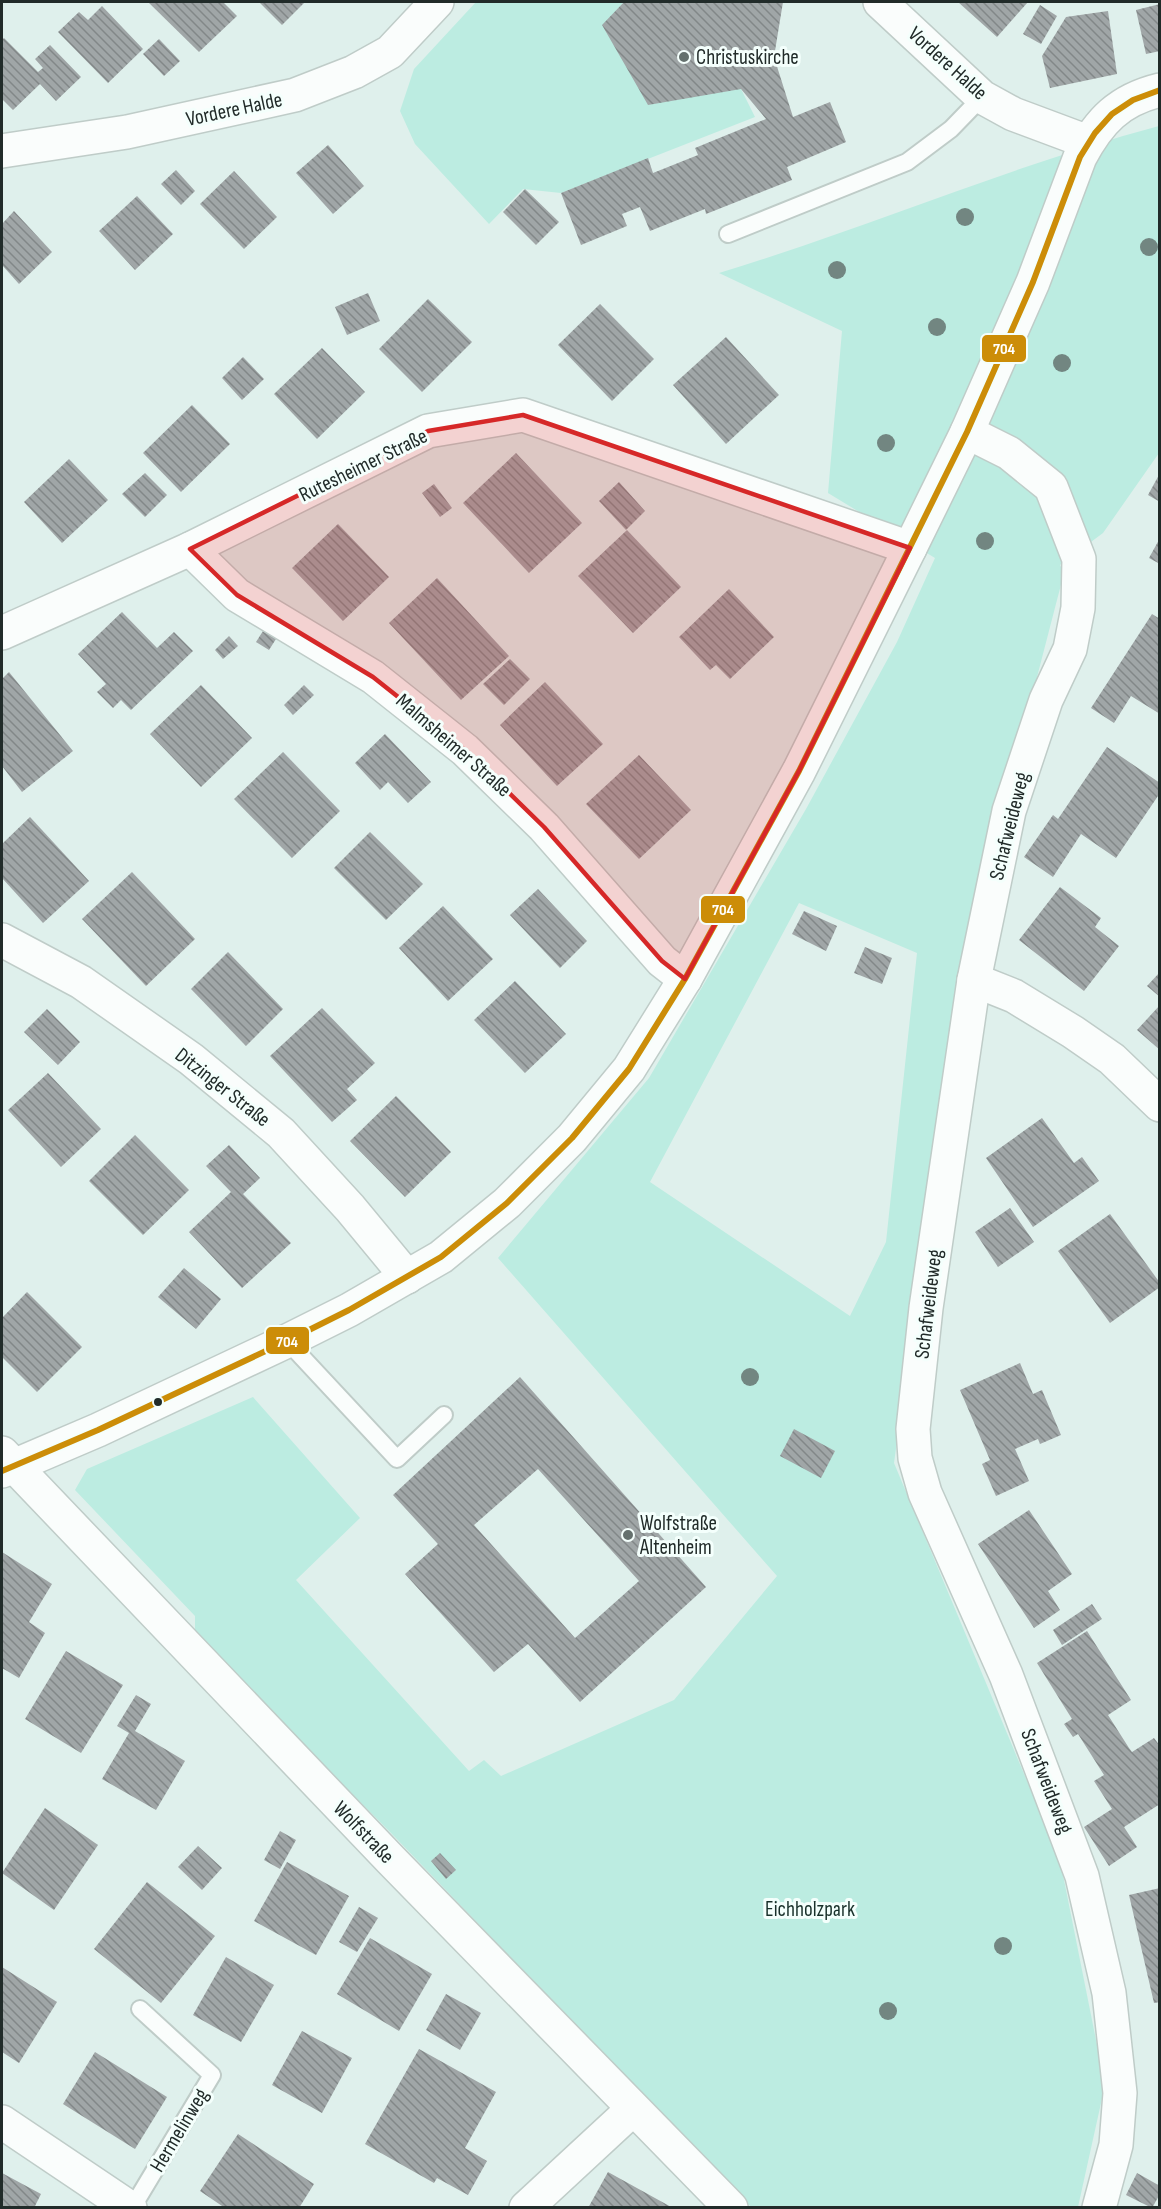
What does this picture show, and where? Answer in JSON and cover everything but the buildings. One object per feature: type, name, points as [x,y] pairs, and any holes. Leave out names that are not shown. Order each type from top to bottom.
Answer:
[{"type":"street","name":"Vordere Halde","points":[[2,151],[127,132],[295,95],[354,72],[390,52],[437,2]]},
{"type":"street","name":"Vordere Halde","points":[[880,2],[982,97],[1013,114],[1088,142]]},
{"type":"street","points":[[5,1463],[98,1430],[287,1341],[349,1310],[407,1277],[456,1247],[507,1203],[572,1138],[629,1069],[685,979],[799,771],[967,432],[1033,282],[1080,157],[1088,142],[1102,122],[1116,108],[1142,94],[1160,90]]},
{"type":"street","name":"Rutesheimer Straße","points":[[2,633],[190,549],[428,431],[523,416],[910,548]]},
{"type":"street","name":"Schafweideweg","points":[[967,432],[1009,453],[1051,487],[1079,559],[1078,608],[1070,648],[1046,700],[1009,811],[974,980],[926,1308],[914,1430],[915,1458],[925,1493],[1006,1675],[1082,1876],[1109,1993],[1120,2093],[1116,2145],[1100,2208]]},
{"type":"street","name":"Malmsheimer Straße","points":[[190,549],[237,595],[373,677],[465,750],[544,827],[662,962],[685,979]]},
{"type":"street","name":"Ditzinger Straße","points":[[2,940],[81,982],[191,1059],[281,1133],[350,1208],[407,1277]]},
{"type":"street","points":[[974,980],[1014,996],[1073,1032],[1112,1059],[1160,1105]]},
{"type":"street","name":"Wolfstraße","points":[[5,1463],[731,2208]]},
{"type":"street","points":[[526,2208],[633,2109]]},
{"type":"street","name":"Hermelinweg","points":[[2,2122],[131,2208]]},
{"type":"lane","points":[[728,234],[907,162],[951,129],[982,97]]},
{"type":"lane","points":[[287,1341],[397,1459],[444,1414]]},
{"type":"lane","name":"Hermelinweg","points":[[131,2208],[212,2075],[140,2009]]},
{"type":"highlighted area","points":[[523,415],[910,548],[799,771],[685,979],[662,961],[544,827],[465,750],[373,677],[237,595],[190,549],[428,431]]},
{"type":"green space","points":[[476,2],[624,2],[603,25],[741,89],[755,117],[561,193],[523,189],[489,224],[415,144],[400,111],[414,69]]},
{"type":"green space","name":"Eichholzpark","points":[[1159,126],[1159,453],[1103,533],[1060,565],[1064,573],[962,966],[894,1463],[1060,1860],[1105,2085],[1078,2207],[751,2207],[391,1833],[195,1636],[195,1616],[75,1490],[87,1469],[253,1397],[360,1518],[296,1580],[469,1771],[484,1760],[501,1776],[674,1700],[777,1576],[498,1258],[649,1078],[806,809],[897,642],[935,558],[828,493],[842,331],[719,273],[1103,142]],"holes":[[[799,903],[917,953],[886,1242],[850,1316],[650,1182]]]},
{"type":"transit line","name":"704","points":[[2,1471],[98,1430],[287,1341],[349,1310],[441,1257],[507,1203],[572,1138],[629,1069],[685,979],[799,771],[967,432],[1033,282],[1080,157],[1095,133],[1112,114],[1133,100],[1160,90]]},
{"type":"place","name":"Christuskirche","points":[[684,57]]},
{"type":"place","name":"Wolfstraße Altenheim","points":[[628,1535]]}]
